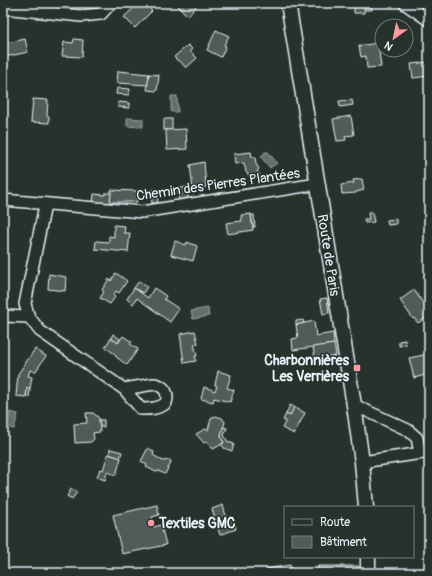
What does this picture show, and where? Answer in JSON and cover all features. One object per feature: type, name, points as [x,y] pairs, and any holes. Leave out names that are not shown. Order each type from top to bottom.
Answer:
[{"type":"main road","name":"Route de Paris","points":[[288,3],[354,405],[362,462],[366,506]]},
{"type":"main road","points":[[368,558],[368,573]]},
{"type":"street","points":[[3,8],[80,16],[101,14],[111,3]]},
{"type":"street","points":[[404,3],[427,20],[429,19]]},
{"type":"street","name":"Chemin des Pierres Plantées","points":[[3,200],[45,205],[142,212],[317,184]]},
{"type":"street","points":[[45,205],[25,304],[29,317],[40,330],[124,389]]},
{"type":"street","points":[[3,316],[29,317]]},
{"type":"street","points":[[354,405],[408,430],[417,438],[424,452],[362,462]]},
{"type":"shaded area","points":[[171,96],[177,96],[178,112],[171,112]]},
{"type":"shaded area","points":[[127,118],[143,119],[143,127],[127,126]]},
{"type":"shaded area","points":[[265,152],[268,152],[277,163],[270,168],[261,157]]},
{"type":"shaded area","points":[[208,308],[209,316],[193,319],[191,311]]},
{"type":"shaded area","points":[[10,412],[18,414],[14,429],[6,427]]},
{"type":"building","points":[[139,3],[144,3],[152,11],[135,28],[124,17]]},
{"type":"building","points":[[180,3],[199,3],[188,16],[178,6]]},
{"type":"building","points":[[354,3],[371,3],[372,10],[364,10],[364,13],[354,13]]},
{"type":"building","points":[[216,30],[229,36],[224,45],[226,46],[221,57],[207,50]]},
{"type":"building","points":[[25,39],[28,52],[5,57],[3,44]]},
{"type":"building","points":[[74,39],[83,40],[82,57],[62,56],[64,42],[73,43]]},
{"type":"building","points":[[374,44],[374,58],[380,58],[381,67],[367,68],[366,56],[361,57],[359,46]]},
{"type":"building","points":[[188,45],[192,49],[190,51],[197,58],[186,68],[174,57]]},
{"type":"building","points":[[429,62],[429,76],[413,78],[411,64]]},
{"type":"building","points":[[118,71],[149,74],[148,85],[117,83]]},
{"type":"building","points":[[149,74],[159,75],[157,91],[147,90]]},
{"type":"building","points":[[117,88],[130,89],[129,95],[116,94]]},
{"type":"building","points":[[33,99],[48,100],[47,116],[49,116],[49,123],[31,122]]},
{"type":"building","points":[[352,100],[353,105],[340,107],[339,101]]},
{"type":"building","points":[[118,102],[129,103],[129,108],[118,107]]},
{"type":"building","points":[[351,116],[354,135],[345,136],[346,140],[337,141],[333,119]]},
{"type":"building","points":[[164,119],[172,119],[172,130],[164,130]]},
{"type":"building","points":[[186,129],[187,149],[167,150],[166,130]]},
{"type":"building","points":[[251,152],[252,157],[255,157],[256,164],[259,169],[257,171],[260,175],[254,179],[251,178],[246,172],[244,163],[235,164],[234,154]]},
{"type":"building","points":[[204,162],[206,187],[193,189],[190,165]]},
{"type":"building","points":[[362,179],[364,190],[356,193],[342,194],[341,185],[354,183],[353,180]]},
{"type":"building","points":[[187,187],[188,198],[179,200],[177,189]]},
{"type":"building","points":[[111,190],[137,191],[137,202],[110,202]]},
{"type":"building","points":[[151,190],[157,190],[158,203],[152,203]]},
{"type":"building","points":[[105,193],[111,193],[110,204],[93,203],[94,194],[105,195]]},
{"type":"building","points":[[368,212],[372,212],[374,222],[365,223],[364,219],[369,219]]},
{"type":"building","points":[[251,214],[253,230],[228,234],[226,223],[242,221],[241,215]]},
{"type":"building","points":[[251,215],[254,215],[255,227],[253,227]]},
{"type":"building","points":[[396,219],[396,224],[388,225],[387,220]]},
{"type":"building","points":[[114,225],[125,226],[124,233],[130,233],[128,252],[95,249],[96,241],[109,242],[109,236],[114,237]]},
{"type":"building","points":[[3,233],[6,233],[4,249],[3,249]]},
{"type":"building","points":[[175,241],[186,245],[187,242],[197,246],[193,261],[171,255]]},
{"type":"building","points":[[116,273],[127,281],[119,293],[116,291],[113,295],[115,297],[110,304],[100,298],[104,292],[102,290],[109,279],[111,281]]},
{"type":"building","points":[[49,274],[66,277],[65,291],[48,289]]},
{"type":"building","points":[[139,281],[147,287],[143,293],[134,288]]},
{"type":"building","points":[[134,288],[148,298],[154,288],[166,296],[164,299],[179,309],[170,322],[137,298],[133,304],[127,299]]},
{"type":"building","points":[[414,290],[423,303],[425,302],[429,308],[427,309],[429,311],[429,316],[418,323],[414,318],[413,319],[400,300]]},
{"type":"building","points":[[327,298],[329,313],[323,314],[320,299]]},
{"type":"building","points":[[303,320],[304,323],[296,325],[296,321]]},
{"type":"building","points":[[314,321],[316,336],[333,333],[334,344],[293,350],[292,339],[298,338],[296,325]]},
{"type":"building","points":[[195,331],[198,344],[194,344],[197,356],[195,356],[196,361],[184,363],[180,334]]},
{"type":"building","points":[[113,334],[120,339],[118,343],[111,338]]},
{"type":"building","points":[[123,336],[132,342],[130,344],[138,349],[127,365],[105,347],[111,338],[118,343]]},
{"type":"building","points":[[405,340],[406,345],[399,346],[399,341]]},
{"type":"building","points":[[334,344],[336,356],[315,358],[313,347]]},
{"type":"building","points":[[35,349],[46,356],[35,372],[30,370],[28,376],[32,377],[30,388],[27,388],[26,397],[16,396],[18,374]]},
{"type":"building","points":[[429,354],[429,374],[414,378],[409,358]]},
{"type":"building","points":[[218,371],[231,375],[227,388],[234,390],[230,402],[214,398],[213,402],[201,399],[204,387],[215,391],[217,386],[215,385]]},
{"type":"building","points":[[27,388],[30,388],[29,398],[26,397]]},
{"type":"building","points":[[290,405],[294,407],[290,416],[286,414]]},
{"type":"building","points":[[3,407],[8,409],[4,421],[3,421]]},
{"type":"building","points":[[294,407],[305,413],[294,434],[282,428],[286,421],[283,420],[286,414],[290,416]]},
{"type":"building","points":[[86,413],[93,413],[99,418],[100,432],[93,433],[94,439],[91,442],[75,443],[74,424],[87,423]]},
{"type":"building","points":[[215,416],[222,418],[225,422],[221,436],[224,443],[213,449],[207,441],[204,443],[196,434],[205,429],[208,430],[211,419]]},
{"type":"building","points":[[99,420],[104,420],[104,427],[100,427]]},
{"type":"building","points":[[223,427],[227,428],[224,435],[228,442],[234,444],[232,451],[224,448],[221,444],[224,443],[221,436]]},
{"type":"building","points":[[148,448],[154,452],[153,455],[163,461],[170,460],[171,463],[165,474],[158,471],[156,472],[146,467],[147,465],[141,461]]},
{"type":"building","points":[[110,449],[122,452],[120,458],[109,454]]},
{"type":"building","points":[[108,454],[121,458],[116,475],[107,472],[105,480],[97,477],[100,469],[103,470]]},
{"type":"building","points":[[71,489],[77,492],[72,499],[67,496]]},
{"type":"building","points":[[157,505],[159,515],[152,517],[154,527],[161,525],[166,545],[122,554],[113,515]]},
{"type":"building","points":[[223,505],[227,520],[233,518],[236,529],[220,535],[212,509]]},
{"type":"building","points":[[290,565],[292,573],[266,573],[266,569]]},
{"type":"building","points":[[318,566],[358,566],[358,573],[318,573]]},
{"type":"place","name":"Charbonnières Les Verrières","points":[[357,368]]},
{"type":"place","name":"Textiles GMC","points":[[151,523]]}]
